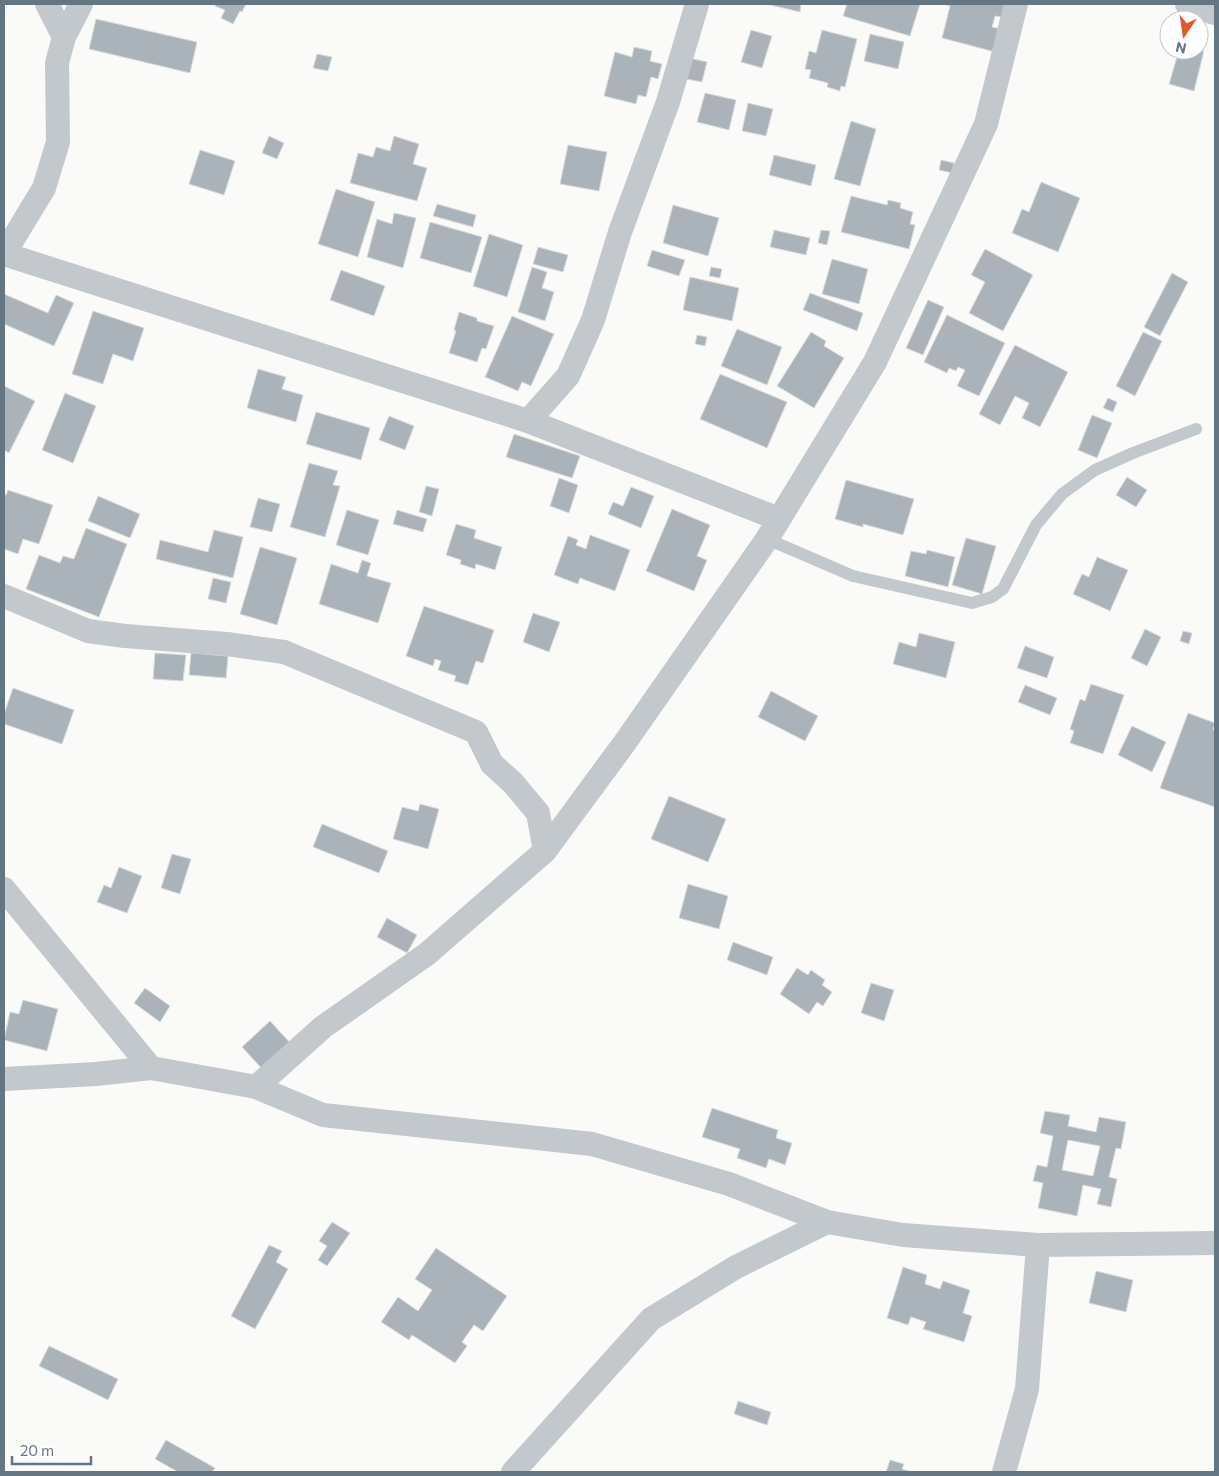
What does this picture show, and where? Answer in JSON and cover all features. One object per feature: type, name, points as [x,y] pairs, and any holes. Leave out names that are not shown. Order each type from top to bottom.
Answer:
[{"type":"street","points":[[47,4],[64,37]]},
{"type":"street","points":[[80,4],[64,37],[56,64],[58,142],[44,188],[4,254],[528,421],[779,519]]},
{"type":"street","points":[[528,421],[568,376],[593,320],[620,232],[668,102],[697,4]]},
{"type":"street","points":[[256,1087],[323,1026],[427,954],[545,851],[626,742],[767,539],[875,362],[986,124],[1015,4]]},
{"type":"street","points":[[1187,4],[1215,13]]},
{"type":"street","points":[[4,596],[88,631],[125,636],[227,644],[284,652],[476,732],[492,764],[513,783],[538,813],[545,851]]},
{"type":"street","points":[[4,889],[151,1068]]},
{"type":"street","points":[[4,1079],[96,1074],[151,1068],[256,1087],[323,1115],[592,1144],[729,1184],[827,1222],[903,1235],[1038,1245],[1213,1241]]},
{"type":"street","points":[[513,1472],[650,1320],[736,1267],[827,1222]]},
{"type":"street","points":[[1004,1472],[1027,1390],[1038,1245]]},
{"type":"lane","points":[[767,539],[853,576],[972,603],[992,597],[1003,589],[1036,525],[1062,494],[1095,470],[1133,452],[1196,429]]},
{"type":"building","points":[[216,4],[246,4],[233,24],[221,18],[225,10],[215,6]]},
{"type":"building","points":[[766,4],[801,4],[800,12]]},
{"type":"building","points":[[847,4],[920,4],[910,36],[843,16]]},
{"type":"building","points":[[943,4],[1005,4],[1002,17],[995,16],[992,27],[1001,29],[995,52],[942,38],[950,6]]},
{"type":"building","points":[[96,19],[197,42],[190,73],[89,49]]},
{"type":"building","points":[[751,30],[772,36],[762,68],[741,62]]},
{"type":"building","points":[[822,30],[857,39],[845,87],[841,86],[840,91],[827,87],[828,83],[809,78],[811,70],[805,69],[809,51],[816,53]]},
{"type":"building","points":[[870,34],[904,42],[898,69],[864,61]]},
{"type":"building","points":[[634,47],[652,51],[650,61],[662,64],[658,79],[651,77],[646,97],[638,95],[636,104],[604,96],[615,52],[632,57]]},
{"type":"building","points":[[317,54],[332,57],[328,71],[313,68]]},
{"type":"building","points":[[689,58],[707,62],[702,82],[686,79]]},
{"type":"building","points":[[1176,60],[1202,60],[1194,91],[1169,84]]},
{"type":"building","points":[[705,93],[736,100],[729,130],[697,122]]},
{"type":"building","points":[[748,103],[773,109],[766,136],[742,131]]},
{"type":"building","points":[[851,121],[876,129],[860,186],[834,179]]},
{"type":"building","points":[[269,136],[284,143],[277,159],[262,153]]},
{"type":"building","points":[[394,136],[419,144],[413,164],[427,168],[417,201],[350,183],[358,153],[373,157],[376,147],[390,151]]},
{"type":"building","points":[[568,145],[607,152],[599,191],[560,184]]},
{"type":"building","points":[[200,150],[235,161],[224,195],[189,184]]},
{"type":"building","points":[[774,155],[816,165],[811,186],[769,175]]},
{"type":"building","points":[[941,160],[954,163],[952,173],[939,170]]},
{"type":"building","points":[[1041,182],[1080,198],[1058,252],[1012,233],[1022,209],[1029,212]]},
{"type":"building","points":[[336,189],[375,202],[358,257],[318,244]]},
{"type":"building","points":[[851,196],[887,205],[888,200],[901,203],[900,208],[913,212],[910,224],[915,225],[909,249],[841,232]]},
{"type":"building","points":[[437,204],[476,215],[473,227],[433,216]]},
{"type":"building","points":[[673,205],[719,218],[708,256],[663,243]]},
{"type":"building","points":[[394,213],[416,218],[403,268],[367,257],[377,219],[392,224]]},
{"type":"building","points":[[430,222],[482,237],[471,273],[420,258]]},
{"type":"building","points":[[774,230],[810,238],[806,255],[770,247]]},
{"type":"building","points":[[821,230],[830,231],[827,245],[818,243]]},
{"type":"building","points":[[489,234],[523,245],[507,297],[473,286]]},
{"type":"building","points":[[538,247],[568,255],[563,272],[533,264]]},
{"type":"building","points":[[985,249],[1033,275],[1003,331],[969,313],[985,282],[971,275]]},
{"type":"building","points":[[652,250],[685,260],[679,276],[647,266]]},
{"type":"building","points":[[832,259],[868,269],[859,304],[822,294]]},
{"type":"building","points":[[532,267],[547,272],[542,288],[554,292],[545,321],[518,312]]},
{"type":"building","points":[[711,267],[722,269],[720,278],[709,276]]},
{"type":"building","points":[[341,270],[385,286],[374,316],[330,300]]},
{"type":"building","points":[[1172,273],[1188,282],[1160,336],[1144,327]]},
{"type":"building","points":[[690,277],[739,288],[732,321],[683,310]]},
{"type":"building","points":[[810,293],[863,313],[857,331],[803,310]]},
{"type":"building","points":[[4,294],[48,313],[56,295],[74,303],[54,346],[4,324]]},
{"type":"building","points":[[928,300],[944,307],[923,355],[906,348]]},
{"type":"building","points":[[93,311],[144,328],[133,361],[113,354],[103,384],[72,374]]},
{"type":"building","points":[[459,312],[477,318],[477,321],[494,326],[486,349],[482,348],[477,362],[449,353],[456,331],[454,330]]},
{"type":"building","points":[[947,315],[1005,343],[979,396],[957,386],[965,370],[958,367],[956,371],[949,368],[947,373],[924,362]]},
{"type":"building","points":[[512,316],[554,334],[531,386],[522,382],[518,391],[485,377]]},
{"type":"building","points":[[737,329],[782,347],[767,385],[721,366]]},
{"type":"building","points":[[811,332],[826,341],[824,346],[844,358],[814,408],[777,386]]},
{"type":"building","points":[[1143,332],[1162,341],[1135,396],[1116,386]]},
{"type":"building","points":[[697,335],[707,337],[705,346],[695,344]]},
{"type":"building","points":[[1015,345],[1068,372],[1040,427],[1022,418],[1029,403],[1015,396],[1000,425],[979,414]]},
{"type":"building","points":[[258,369],[286,377],[282,389],[303,395],[296,422],[247,408]]},
{"type":"building","points":[[720,374],[787,402],[767,448],[700,419]]},
{"type":"building","points":[[4,386],[35,401],[9,453],[4,450]]},
{"type":"building","points":[[65,393],[96,406],[73,463],[42,450]]},
{"type":"building","points":[[1108,398],[1117,402],[1113,412],[1103,408]]},
{"type":"building","points":[[316,412],[370,428],[361,460],[306,444]]},
{"type":"building","points":[[1092,415],[1112,423],[1097,458],[1078,450]]},
{"type":"building","points":[[389,416],[414,426],[405,450],[379,440]]},
{"type":"building","points":[[514,434],[580,456],[572,478],[506,457]]},
{"type":"building","points":[[309,463],[338,471],[333,485],[340,486],[325,537],[290,527]]},
{"type":"building","points":[[1127,477],[1147,490],[1136,507],[1116,495]]},
{"type":"building","points":[[559,478],[578,485],[569,513],[550,506]]},
{"type":"building","points":[[846,480],[914,499],[903,535],[863,524],[863,527],[835,519]]},
{"type":"building","points":[[426,486],[439,489],[432,516],[419,512]]},
{"type":"building","points":[[631,487],[654,496],[641,528],[608,514],[613,502],[623,506]]},
{"type":"building","points":[[8,490],[53,505],[39,544],[23,539],[18,554],[4,549],[4,494],[6,495]]},
{"type":"building","points":[[98,496],[140,514],[130,538],[88,521]]},
{"type":"building","points":[[258,498],[280,504],[272,532],[250,527]]},
{"type":"building","points":[[672,509],[710,525],[697,556],[707,560],[694,591],[646,571]]},
{"type":"building","points":[[347,510],[379,520],[368,555],[336,545]]},
{"type":"building","points":[[397,510],[427,519],[423,532],[393,524]]},
{"type":"building","points":[[456,524],[476,530],[474,538],[502,547],[495,570],[476,564],[475,569],[460,564],[461,560],[446,555]]},
{"type":"building","points":[[86,528],[127,544],[99,617],[26,589],[39,555],[60,563],[63,556],[74,559]]},
{"type":"building","points":[[214,530],[243,537],[233,578],[156,559],[160,540],[208,552]]},
{"type":"building","points":[[590,535],[630,550],[615,591],[580,578],[578,584],[554,575],[568,536],[578,540],[576,545],[586,549]]},
{"type":"building","points":[[966,538],[996,546],[982,594],[952,585]]},
{"type":"building","points":[[260,547],[297,558],[277,625],[240,614]]},
{"type":"building","points":[[927,550],[955,557],[948,587],[905,576],[911,551],[926,554]]},
{"type":"building","points":[[1097,557],[1128,570],[1110,611],[1073,594],[1082,574],[1089,577]]},
{"type":"building","points":[[362,560],[371,563],[367,576],[391,583],[378,623],[319,604],[331,564],[358,573]]},
{"type":"building","points":[[213,578],[231,582],[226,603],[208,599]]},
{"type":"building","points":[[424,606],[494,630],[483,663],[476,661],[468,685],[454,681],[456,676],[438,670],[441,661],[435,659],[433,666],[406,656]]},
{"type":"building","points":[[533,613],[560,622],[549,652],[523,642]]},
{"type":"building","points":[[1145,629],[1161,637],[1147,666],[1131,658]]},
{"type":"building","points":[[1183,631],[1192,633],[1189,644],[1180,641]]},
{"type":"building","points":[[919,633],[955,642],[946,678],[893,664],[899,642],[916,647]]},
{"type":"building","points":[[1025,646],[1054,657],[1047,678],[1017,668]]},
{"type":"building","points":[[155,653],[186,655],[183,681],[153,679]]},
{"type":"building","points":[[191,653],[228,656],[226,678],[189,675]]},
{"type":"building","points":[[1091,684],[1124,695],[1103,754],[1070,743],[1074,731],[1070,729],[1080,699],[1085,701]]},
{"type":"building","points":[[1025,685],[1057,698],[1050,715],[1018,702]]},
{"type":"building","points":[[13,688],[74,710],[62,744],[4,724],[4,714]]},
{"type":"building","points":[[771,691],[818,716],[805,741],[758,717]]},
{"type":"building","points":[[1188,713],[1215,723],[1213,730],[1215,731],[1215,807],[1160,788]]},
{"type":"building","points":[[1132,726],[1166,742],[1152,772],[1118,755]]},
{"type":"building","points":[[669,796],[726,819],[708,862],[651,839]]},
{"type":"building","points":[[420,804],[439,809],[428,849],[393,839],[402,807],[418,811]]},
{"type":"building","points":[[322,824],[388,851],[379,873],[313,847]]},
{"type":"building","points":[[172,854],[191,859],[180,894],[161,888]]},
{"type":"building","points":[[119,867],[142,876],[127,913],[97,902],[104,885],[111,888]]},
{"type":"building","points":[[688,884],[728,896],[719,929],[679,918]]},
{"type":"building","points":[[387,918],[417,935],[407,953],[377,937]]},
{"type":"building","points":[[733,942],[773,957],[767,975],[727,960]]},
{"type":"building","points":[[797,968],[808,975],[811,970],[825,980],[822,985],[832,992],[823,1006],[817,1002],[809,1014],[780,994]]},
{"type":"building","points":[[871,983],[894,990],[884,1021],[861,1013]]},
{"type":"building","points":[[145,988],[170,1006],[160,1022],[134,1003]]},
{"type":"building","points":[[23,1000],[58,1009],[47,1051],[4,1040],[10,1012],[19,1014]]},
{"type":"building","points":[[270,1021],[293,1046],[265,1072],[242,1047]]},
{"type":"building","points":[[712,1108],[778,1130],[776,1138],[792,1143],[785,1165],[769,1159],[766,1168],[737,1158],[740,1149],[702,1137]]},
{"type":"building","points":[[1045,1111],[1070,1115],[1068,1126],[1096,1132],[1099,1117],[1126,1122],[1121,1149],[1116,1148],[1109,1177],[1117,1179],[1111,1207],[1097,1204],[1101,1189],[1083,1185],[1077,1216],[1038,1208],[1043,1183],[1033,1181],[1037,1165],[1047,1167],[1053,1136],[1040,1133]],"holes":[[[1068,1140],[1100,1146],[1093,1176],[1062,1170]]]},
{"type":"building","points":[[332,1222],[350,1233],[327,1266],[318,1260],[327,1246],[319,1241]]},
{"type":"building","points":[[269,1245],[282,1251],[276,1262],[288,1269],[255,1329],[231,1316]]},
{"type":"building","points":[[436,1248],[507,1296],[483,1331],[474,1325],[462,1342],[467,1346],[455,1363],[412,1335],[409,1340],[381,1322],[398,1297],[418,1311],[432,1290],[415,1279]]},
{"type":"building","points":[[903,1267],[927,1275],[925,1284],[940,1289],[943,1281],[970,1290],[963,1313],[972,1316],[964,1342],[923,1329],[926,1322],[911,1317],[908,1325],[887,1318]]},
{"type":"building","points":[[1096,1271],[1133,1280],[1126,1312],[1089,1303]]},
{"type":"building","points":[[49,1346],[118,1379],[108,1400],[39,1366]]},
{"type":"building","points":[[738,1401],[771,1412],[767,1425],[734,1414]]},
{"type":"building","points":[[166,1440],[215,1468],[212,1472],[178,1472],[155,1459]]},
{"type":"building","points":[[890,1460],[904,1464],[902,1469],[912,1472],[886,1472]]}]
